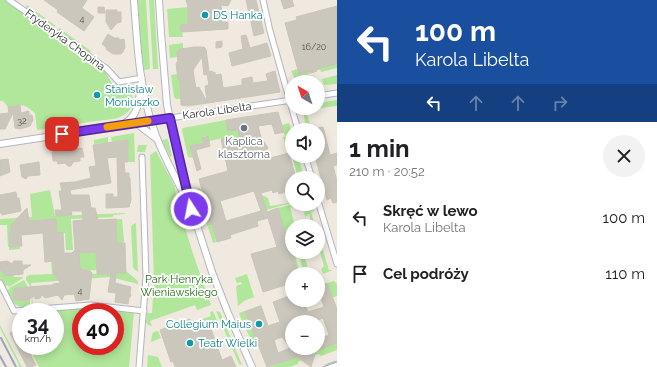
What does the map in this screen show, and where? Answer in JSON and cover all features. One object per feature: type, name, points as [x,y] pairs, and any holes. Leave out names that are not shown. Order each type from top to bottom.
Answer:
[{"type":"street","name":"Fryderyka Chopina","points":[[9,0],[106,68],[119,82],[142,78]]},
{"type":"street","points":[[134,0],[136,35],[142,78],[151,121],[157,139],[191,209]]},
{"type":"street","points":[[159,0],[170,118],[191,209],[212,272],[252,367]]},
{"type":"street","points":[[263,0],[285,79]]},
{"type":"street","points":[[123,125],[129,121],[137,109],[142,78]]},
{"type":"street","points":[[325,95],[337,93]]},
{"type":"street","name":"Karola Libelta","points":[[0,144],[285,101]]},
{"type":"street","points":[[136,123],[157,139]]},
{"type":"street","points":[[139,367],[146,277],[142,157]]},
{"type":"street","points":[[321,211],[337,264]]},
{"type":"street","points":[[0,283],[14,311],[92,305],[144,311]]},
{"type":"street","points":[[328,367],[337,364]]},
{"type":"green space","points":[[0,0],[5,0],[104,70],[115,88],[121,89],[125,85],[129,89],[133,98],[133,103],[129,111],[114,119],[37,130],[35,113],[32,110],[20,105],[8,107],[3,101],[0,101]]},
{"type":"green space","points":[[138,0],[146,0],[150,69],[144,70],[140,35]]},
{"type":"green space","points":[[149,0],[154,0],[158,69],[153,69]]},
{"type":"green space","points":[[27,5],[56,26],[54,27],[26,7]]},
{"type":"green space","points":[[188,7],[188,24],[180,25],[183,37],[169,37],[167,9]]},
{"type":"green space","points":[[59,28],[91,51],[90,53],[58,30]]},
{"type":"green space","points":[[183,43],[183,49],[178,50],[178,57],[170,58],[169,45]]},
{"type":"green space","points":[[337,64],[337,68],[321,72],[320,70],[317,70],[317,69]]},
{"type":"green space","points":[[297,69],[299,74],[310,71],[311,73],[308,75],[293,75],[291,71]]},
{"type":"green space","points":[[178,74],[181,93],[180,99],[176,99],[174,97],[171,75]]},
{"type":"green space","points":[[337,75],[337,84],[325,85],[325,78]]},
{"type":"green space","points":[[337,100],[337,106],[325,107],[325,102]]},
{"type":"green space","points":[[304,115],[307,115],[309,123],[305,123]]},
{"type":"green space","points":[[226,120],[228,131],[241,129],[244,140],[231,146],[229,137],[209,141],[208,136],[203,137],[204,143],[190,146],[193,158],[188,157],[182,130],[183,128]]},
{"type":"green space","points":[[285,124],[285,136],[282,125]]},
{"type":"green space","points":[[134,133],[135,162],[128,162],[128,141],[112,142],[111,137]]},
{"type":"green space","points":[[108,137],[108,143],[94,144],[94,140]]},
{"type":"green space","points":[[168,139],[172,156],[170,157],[162,140]]},
{"type":"green space","points":[[138,145],[147,145],[145,152],[137,152]]},
{"type":"green space","name":"Park Henryka Wieniawskiego","points":[[156,151],[175,187],[176,197],[193,254],[211,305],[197,310],[195,305],[150,321],[152,326],[148,325],[146,322],[147,313],[152,313],[154,283],[150,155]]},
{"type":"green space","points":[[294,163],[300,163],[302,171],[296,171]]},
{"type":"green space","points":[[200,188],[207,208],[204,209],[204,214],[196,189]]},
{"type":"green space","points":[[50,190],[55,216],[126,213],[113,215],[113,217],[71,219],[73,250],[66,250],[65,233],[57,233],[55,219],[11,224],[11,228],[14,232],[9,233],[10,247],[20,247],[20,249],[9,250],[7,225],[0,225],[0,219],[32,217],[30,194]]},
{"type":"green space","points":[[262,195],[268,198],[270,206],[285,204],[285,205],[266,210]]},
{"type":"green space","points":[[285,206],[285,211],[291,211],[293,219],[285,219],[285,231],[278,208]]},
{"type":"green space","points":[[314,211],[311,212],[313,219],[310,219],[309,214],[305,217],[304,212]]},
{"type":"green space","points":[[115,219],[122,219],[123,243],[117,243]]},
{"type":"green space","points":[[206,219],[208,223],[211,222],[216,242],[213,243]]},
{"type":"green space","points":[[136,223],[138,272],[133,267],[131,228],[132,225]]},
{"type":"green space","points":[[96,252],[97,270],[80,271],[78,253]]},
{"type":"green space","points":[[325,257],[329,270],[333,270],[325,273],[322,259],[325,259]]},
{"type":"green space","points":[[293,259],[296,259],[298,267],[296,267]]},
{"type":"green space","points":[[300,259],[305,259],[307,267],[302,267]]},
{"type":"green space","points":[[51,261],[91,274],[125,273],[126,271],[138,281],[138,284],[110,277],[31,283],[32,303],[31,287],[26,280],[26,277],[29,275],[52,274]]},
{"type":"green space","points":[[0,270],[4,272],[4,275],[14,275],[14,277],[23,278],[9,287],[8,285],[6,286],[5,289],[0,278]]},
{"type":"green space","points":[[247,274],[254,297],[244,301],[238,306],[236,286],[242,284],[241,282],[237,283],[235,278]]},
{"type":"green space","points":[[24,280],[28,287],[15,288],[13,298],[17,300],[30,299],[30,303],[14,303],[6,290],[10,289],[9,288]]},
{"type":"green space","points":[[334,281],[337,284],[337,296],[332,298],[327,283]]},
{"type":"green space","points":[[261,305],[245,312],[248,319],[242,321],[239,313]]},
{"type":"green space","points":[[64,308],[72,308],[72,355],[124,355],[124,311],[134,312],[129,367],[39,367],[33,355],[64,355]]},
{"type":"green space","points":[[213,311],[218,323],[208,327],[206,323],[193,327],[192,323],[211,316],[210,312]]},
{"type":"green space","points":[[216,311],[220,312],[242,365],[239,364]]},
{"type":"green space","points":[[249,322],[251,328],[253,328],[258,344],[254,345],[243,324]]},
{"type":"green space","points":[[0,325],[12,348],[12,351],[0,328]]},
{"type":"green space","points":[[158,331],[161,338],[151,342],[153,333]]},
{"type":"green space","points":[[337,343],[337,350],[325,354],[325,347]]},
{"type":"green space","points":[[14,355],[16,355],[22,367],[20,367]]},
{"type":"green space","points":[[148,355],[158,357],[162,367],[147,367]]},
{"type":"green space","points":[[297,357],[301,360],[298,364],[289,367],[269,367]]},
{"type":"building","points":[[44,0],[87,0],[82,8],[94,17],[84,31],[57,12],[58,10]]},
{"type":"building","name":"DS Hanka","points":[[186,0],[231,0],[228,6],[221,5],[222,22],[228,22],[228,29],[181,32],[180,25],[188,24],[188,7]]},
{"type":"building","points":[[246,0],[256,0],[264,33],[254,36]]},
{"type":"building","points":[[281,0],[292,0],[294,6],[284,9]]},
{"type":"building","points":[[337,6],[337,64],[317,69],[317,71],[311,73],[310,71],[299,74],[285,23],[297,20],[296,17]]},
{"type":"building","points":[[98,7],[104,7],[105,13],[98,13]]},
{"type":"building","points":[[106,10],[117,10],[117,12],[121,12],[121,22],[117,23],[111,30],[106,22]]},
{"type":"building","points":[[108,34],[114,38],[119,38],[119,40],[124,39],[125,47],[121,54],[113,54],[102,44]]},
{"type":"building","points":[[246,35],[250,48],[267,43],[271,56],[232,66],[229,53],[243,49],[241,36]]},
{"type":"building","points":[[222,41],[222,47],[216,48],[216,42]]},
{"type":"building","points":[[204,47],[206,49],[209,72],[215,72],[215,75],[221,74],[223,88],[242,85],[242,79],[252,77],[253,83],[268,81],[266,74],[275,71],[280,92],[188,106],[181,105],[180,80],[178,80],[176,63],[178,62],[177,52],[180,49]],"holes":[[[202,57],[204,75],[207,74],[209,85],[205,86],[207,102],[199,87],[196,88],[193,70]]]},
{"type":"building","points":[[20,105],[21,113],[29,111],[29,115],[32,115],[33,120],[30,126],[20,129],[15,128],[13,113],[5,129],[0,129],[0,114],[9,113],[8,107]]},
{"type":"building","points":[[278,112],[284,132],[275,134],[272,124],[258,126],[261,137],[268,148],[259,161],[285,154],[285,163],[292,163],[294,171],[285,171],[285,192],[279,194],[278,191],[273,193],[272,190],[261,193],[267,212],[278,208],[285,231],[285,259],[293,259],[296,267],[285,267],[285,285],[263,292],[251,254],[277,247],[268,218],[257,221],[258,226],[230,235],[231,238],[217,242],[211,222],[208,222],[205,215],[204,210],[207,209],[199,179],[228,171],[221,139],[229,137],[231,145],[240,141],[238,130],[228,131],[226,120]],"holes":[[[254,191],[261,211],[226,221],[220,201]]]},
{"type":"building","points":[[325,135],[330,155],[337,153],[337,165],[333,166],[337,181],[337,202],[333,203],[331,198],[327,200],[325,193],[325,171],[319,171],[317,163],[325,163]]},
{"type":"building","points":[[208,136],[210,146],[196,150],[201,169],[197,171],[190,146],[204,143],[202,138]]},
{"type":"building","points":[[128,140],[128,162],[124,162],[125,173],[129,173],[130,178],[131,200],[129,207],[106,208],[106,194],[113,194],[113,197],[118,197],[117,157],[107,158],[111,183],[70,190],[71,195],[89,195],[91,208],[95,208],[98,220],[116,219],[117,243],[125,243],[126,273],[116,273],[115,283],[131,287],[131,296],[128,304],[115,302],[116,293],[108,292],[111,274],[97,274],[96,252],[79,253],[80,268],[83,270],[89,270],[92,273],[89,299],[76,301],[74,294],[64,295],[62,300],[58,295],[45,298],[42,295],[40,298],[35,299],[35,296],[27,300],[16,300],[13,298],[15,288],[61,283],[54,275],[53,261],[45,262],[43,233],[21,235],[22,246],[10,247],[9,233],[11,233],[11,224],[27,208],[29,221],[56,219],[57,233],[63,232],[64,253],[72,253],[75,250],[73,221],[83,220],[82,211],[71,211],[72,215],[56,216],[55,210],[62,210],[59,191],[62,191],[60,183],[75,182],[91,178],[89,167],[96,166],[93,145]]},
{"type":"building","points":[[82,148],[84,157],[80,157],[80,161],[73,162],[71,166],[68,166],[65,163],[58,164],[57,161],[53,161],[52,152]]},
{"type":"building","points":[[8,159],[10,172],[0,176],[0,160]]},
{"type":"building","points":[[39,162],[40,175],[28,176],[26,179],[22,177],[20,165]]},
{"type":"building","points":[[16,192],[17,198],[19,198],[21,211],[2,215],[2,213],[0,213],[0,195]]},
{"type":"building","points":[[7,261],[12,264],[14,261],[22,261],[22,265],[31,265],[23,270],[23,274],[4,276],[4,273],[0,270],[0,262]]},
{"type":"building","name":"Collegium Maius","points":[[327,283],[337,309],[337,343],[325,347],[325,336],[329,335],[325,324],[325,315],[285,315],[285,341],[282,337],[274,340],[278,353],[285,350],[285,355],[315,355],[311,367],[297,357],[267,367],[245,312],[261,306],[268,326],[280,322],[273,302],[285,298],[285,307],[306,307],[308,312],[325,307],[325,284]]},
{"type":"building","name":"Teatr Wielki","points":[[190,319],[193,327],[199,325],[201,330],[210,326],[222,360],[231,356],[236,367],[175,367],[173,361],[171,362],[160,330]]},
{"type":"building","points":[[21,355],[31,355],[36,365],[27,367]]},
{"type":"tram line","points":[[323,367],[337,362]]},
{"type":"railway","points":[[1,338],[16,367]]},
{"type":"railway","points":[[0,356],[6,367]]},
{"type":"slow traffic","points":[[107,127],[148,121]]},
{"type":"place","name":"DS Hanka","points":[[205,15]]},
{"type":"place","name":"Stanisław Moniuszko","points":[[97,95]]},
{"type":"place","name":"Kaplica klasztorna","points":[[244,128]]},
{"type":"place","name":"Collegium Maius","points":[[259,324]]},
{"type":"place","name":"Teatr Wielki","points":[[190,343]]},
{"type":"route","points":[[62,134],[170,118],[188,189],[191,209]]}]
